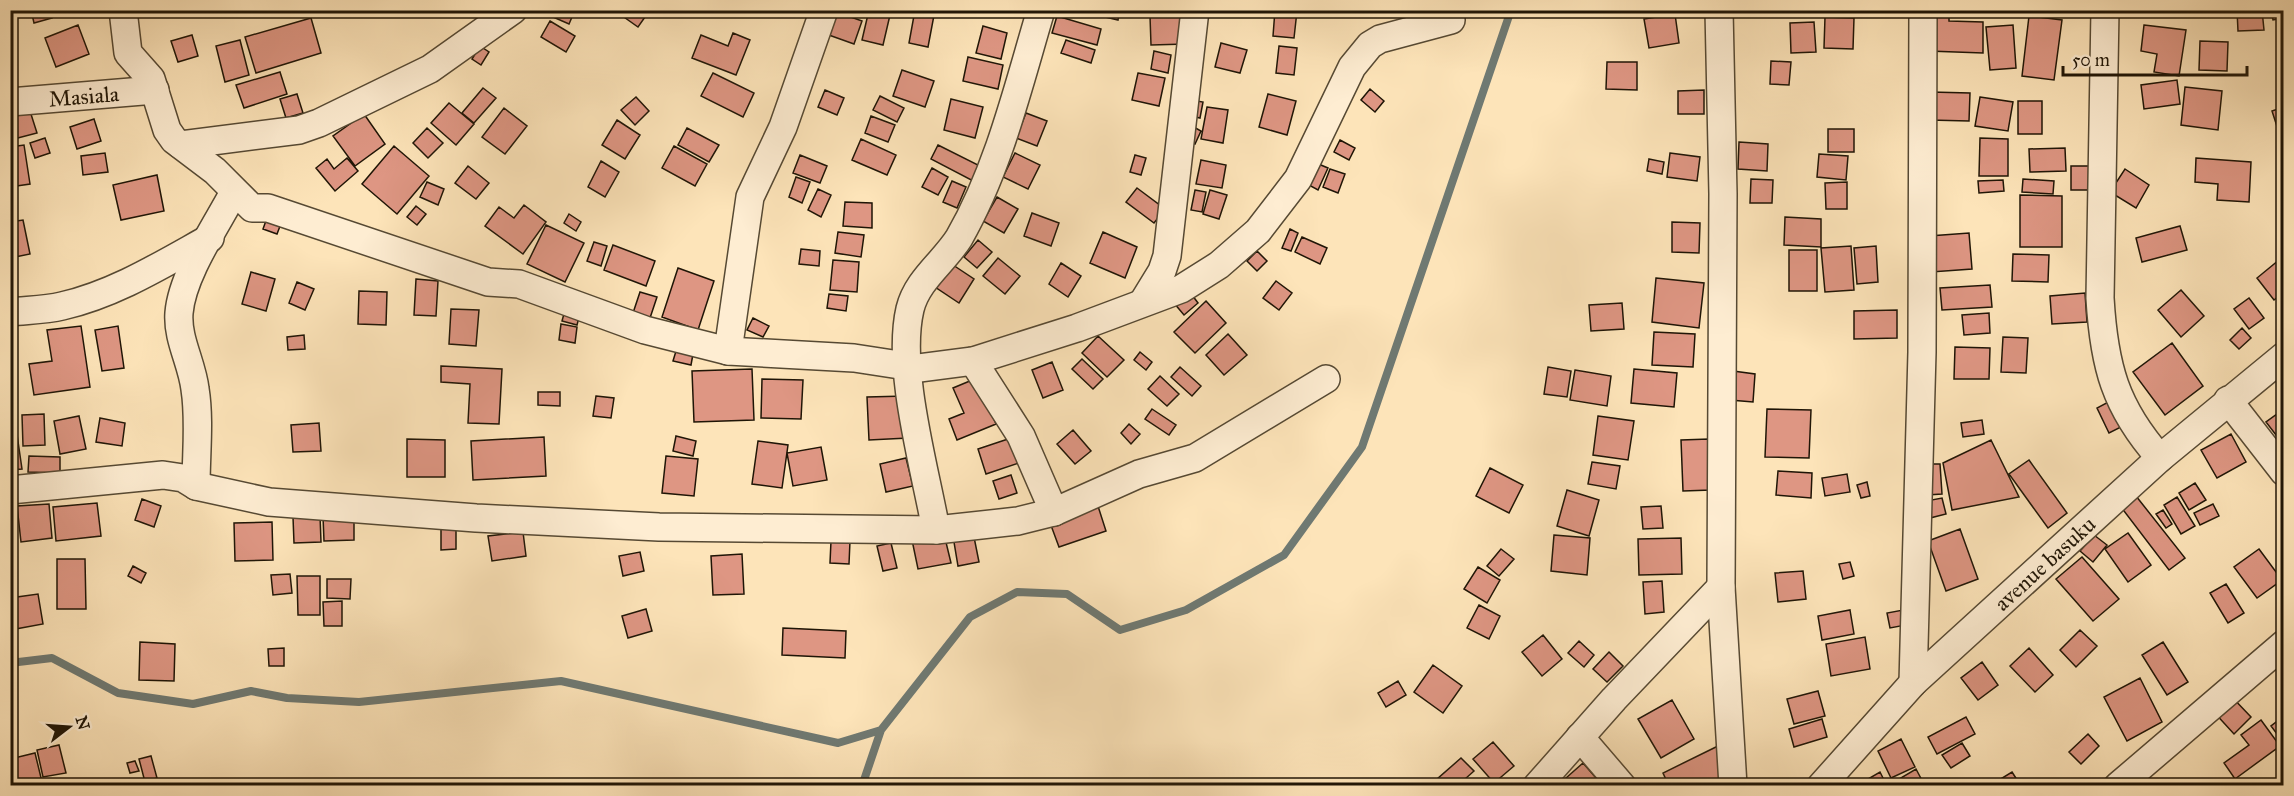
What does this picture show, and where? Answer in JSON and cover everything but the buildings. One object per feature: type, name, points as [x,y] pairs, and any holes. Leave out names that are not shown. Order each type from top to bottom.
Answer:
[{"type":"street","points":[[123,10],[128,53],[151,79],[167,130],[252,208],[268,208],[488,282],[519,284],[645,330],[728,351],[854,358],[905,367],[941,366],[973,361],[1077,328],[1197,281],[1258,231],[1298,179],[1352,67],[1370,45],[1380,39],[1451,20]]},
{"type":"street","points":[[181,145],[298,130],[319,123],[430,69],[513,10]]},
{"type":"street","points":[[728,351],[750,196],[783,127],[824,10]]},
{"type":"street","points":[[936,530],[905,367],[910,309],[919,288],[958,238],[999,152],[1041,10]]},
{"type":"street","points":[[1143,302],[1162,271],[1167,256],[1196,10]]},
{"type":"street","points":[[1719,10],[1723,194],[1721,587],[1733,786]]},
{"type":"street","points":[[1913,682],[1922,352],[1923,10]]},
{"type":"street","points":[[2105,10],[2100,298],[2103,345],[2112,382],[2142,438],[2160,458]]},
{"type":"street","name":"Masiala","points":[[10,102],[155,90]]},
{"type":"street","points":[[196,486],[196,392],[187,352],[179,332],[179,311],[190,277],[234,192]]},
{"type":"street","points":[[10,312],[59,307],[77,302],[135,279],[210,238]]},
{"type":"street","name":"avenue basuku","points":[[1821,786],[1913,682],[2160,458],[2283,356]]},
{"type":"street","points":[[973,361],[1021,436],[1054,512]]},
{"type":"street","points":[[10,490],[163,475],[183,478],[196,486],[269,502],[476,518],[659,527],[936,530],[1018,521],[1054,512],[1140,474],[1203,454],[1326,379]]},
{"type":"street","points":[[2228,400],[2283,472]]},
{"type":"street","points":[[1537,786],[1721,587]]},
{"type":"street","points":[[2118,786],[2232,691],[2283,644]]},
{"type":"street","points":[[1580,738],[1622,786]]},
{"type":"waterway","points":[[10,663],[52,658],[118,693],[193,704],[251,691],[287,698],[359,702],[561,681],[838,743],[881,730],[970,617],[1017,592],[1067,594],[1120,630],[1186,610],[1284,555],[1362,447],[1511,10]]},
{"type":"waterway","points":[[862,786],[881,730]]}]
